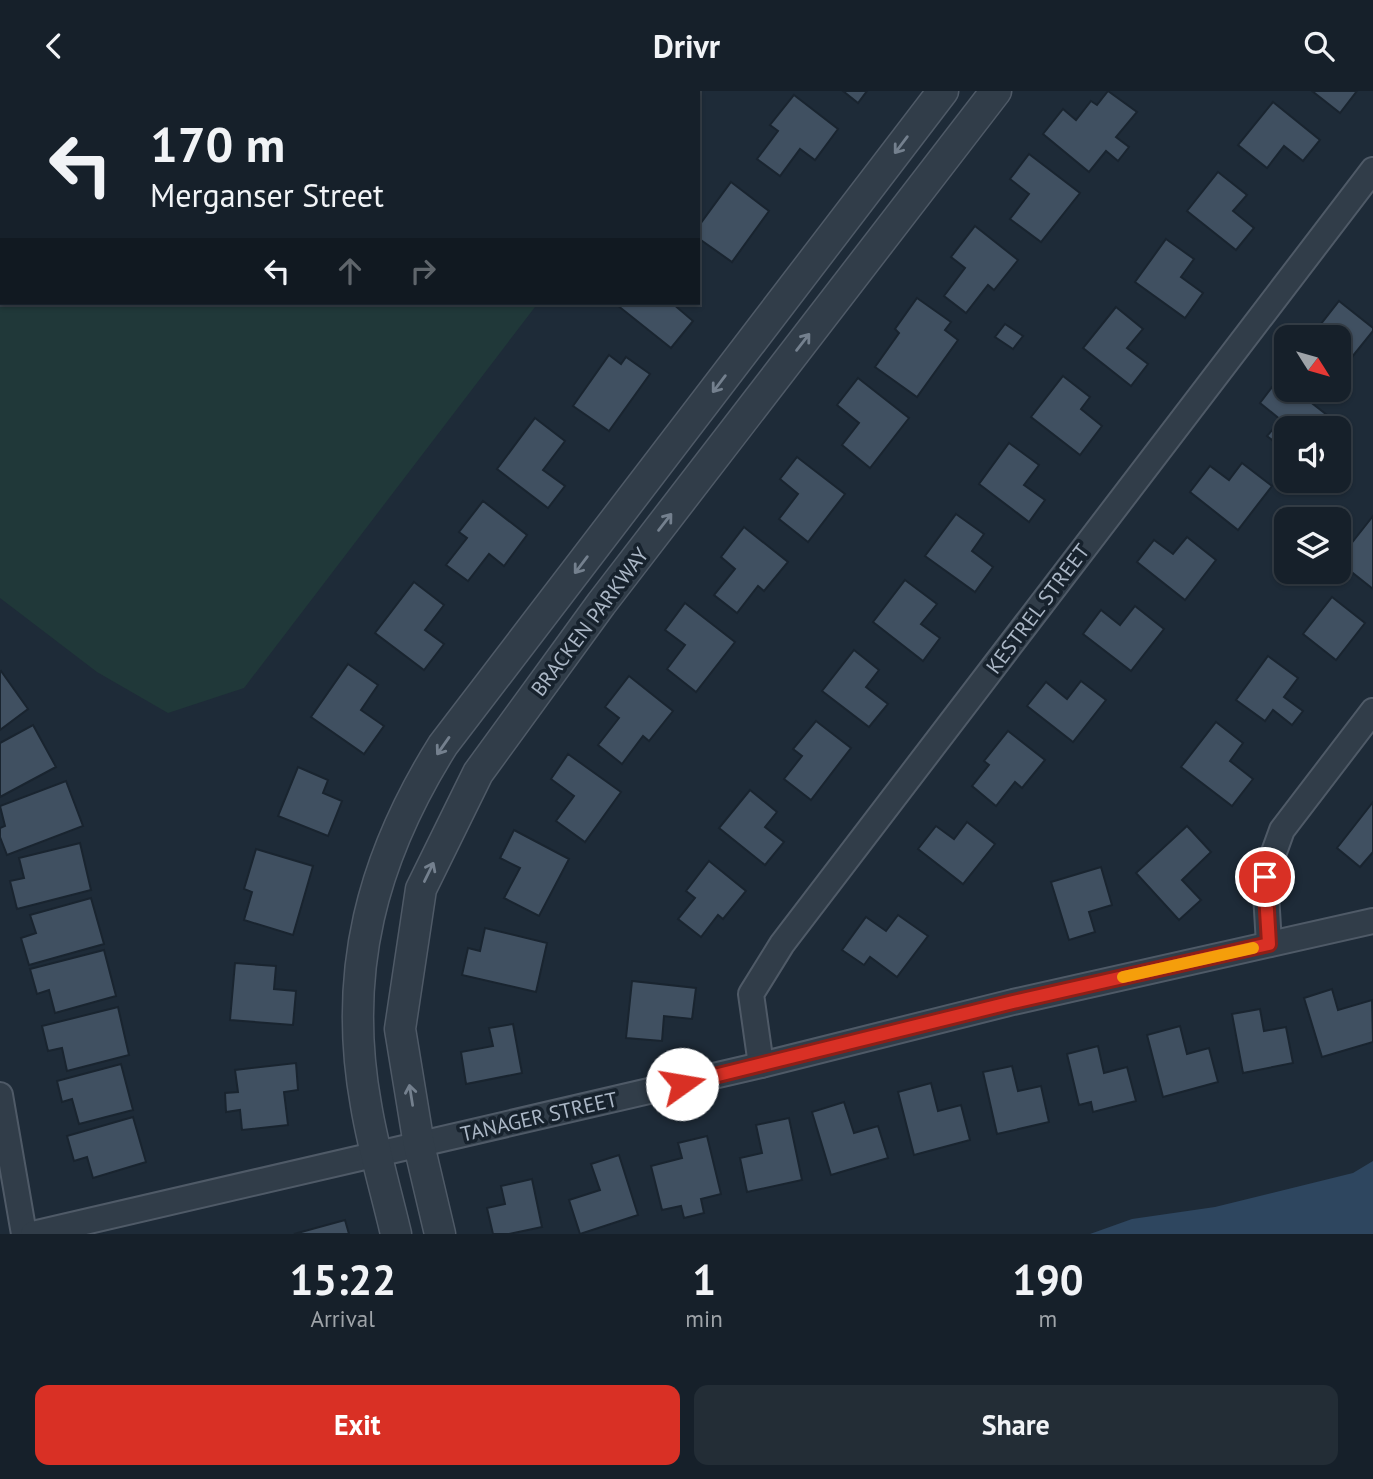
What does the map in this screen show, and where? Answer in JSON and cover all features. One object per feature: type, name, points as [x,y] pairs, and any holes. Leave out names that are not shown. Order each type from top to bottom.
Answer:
[{"type":"street","name":"BRACKEN PARKWAY","points":[[396,1234],[361,1071],[358,1005],[362,951],[379,876],[416,787],[443,745],[943,91]]},
{"type":"street","name":"BRACKEN PARKWAY","points":[[440,1234],[419,1145],[400,1029],[421,889],[478,773],[601,604],[996,91]]},
{"type":"street","name":"KESTREL STREET","points":[[761,1065],[751,994],[782,944],[1373,170]]},
{"type":"street","points":[[1269,944],[1265,877],[1282,830],[1373,711]]},
{"type":"street","name":"TANAGER STREET","points":[[33,1234],[761,1065],[1013,1002],[1373,921]]},
{"type":"street","points":[[0,1095],[24,1234]]},
{"type":"green space","points":[[0,305],[536,305],[244,688],[168,713],[97,672],[0,598]]},
{"type":"water","points":[[1373,1161],[1373,1234],[1090,1234],[1132,1219],[1215,1207],[1353,1173]]},
{"type":"building","points":[[843,91],[867,91],[858,103]]},
{"type":"building","points":[[1108,91],[1137,112],[1116,137],[1129,147],[1118,161],[1106,151],[1089,172],[1043,134],[1063,109],[1076,120],[1091,101],[1097,105]]},
{"type":"building","points":[[1312,91],[1357,91],[1340,113]]},
{"type":"building","points":[[794,95],[838,129],[815,160],[800,149],[780,176],[757,159],[778,131],[770,125]]},
{"type":"building","points":[[1273,102],[1320,140],[1303,161],[1284,146],[1267,168],[1238,145]]},
{"type":"building","points":[[1029,154],[1080,193],[1041,242],[1010,219],[1029,194],[1010,179]]},
{"type":"building","points":[[1218,172],[1247,195],[1233,211],[1254,228],[1236,250],[1187,211]]},
{"type":"building","points":[[731,182],[769,211],[732,262],[700,239],[700,224]]},
{"type":"building","points":[[975,226],[1018,260],[994,290],[988,285],[966,313],[944,296],[965,268],[951,257]]},
{"type":"building","points":[[1166,239],[1194,259],[1181,277],[1203,293],[1185,318],[1135,282]]},
{"type":"building","points":[[917,298],[951,322],[945,330],[958,340],[917,397],[875,367],[899,333],[895,329]]},
{"type":"building","points":[[1339,301],[1373,328],[1373,331],[1352,357],[1351,325],[1320,325]]},
{"type":"building","points":[[617,305],[674,305],[693,321],[671,348]]},
{"type":"building","points":[[1116,307],[1143,329],[1127,348],[1148,364],[1131,386],[1083,348]]},
{"type":"building","points":[[1005,324],[1023,336],[1013,349],[995,337]]},
{"type":"building","points":[[609,355],[621,364],[626,357],[650,374],[609,431],[573,406]]},
{"type":"building","points":[[1063,376],[1090,397],[1081,409],[1102,426],[1080,455],[1031,417]]},
{"type":"building","points":[[858,378],[909,418],[870,468],[842,445],[859,423],[837,405]]},
{"type":"building","points":[[1274,385],[1274,403],[1312,403],[1327,415],[1276,416],[1260,403]]},
{"type":"building","points":[[535,418],[565,441],[543,470],[565,486],[548,508],[497,469]]},
{"type":"building","points":[[1274,428],[1274,442],[1267,436]]},
{"type":"building","points":[[1009,443],[1039,465],[1024,485],[1045,500],[1029,522],[979,484]]},
{"type":"building","points":[[797,457],[845,494],[808,542],[779,519],[798,494],[780,479]]},
{"type":"building","points":[[1242,463],[1272,486],[1238,530],[1190,492],[1210,466],[1229,480]]},
{"type":"building","points":[[483,501],[527,535],[504,566],[489,554],[468,581],[446,565],[467,538],[459,532]]},
{"type":"building","points":[[956,514],[984,534],[972,551],[993,567],[975,592],[925,556]]},
{"type":"building","points":[[1373,516],[1373,589],[1351,572],[1351,544]]},
{"type":"building","points":[[744,527],[788,562],[764,591],[758,586],[737,613],[714,595],[735,569],[721,557]]},
{"type":"building","points":[[1187,537],[1216,560],[1185,600],[1137,562],[1154,540],[1173,554]]},
{"type":"building","points":[[905,580],[937,604],[921,624],[940,638],[923,661],[873,622]]},
{"type":"building","points":[[414,582],[444,605],[425,630],[444,644],[424,670],[375,633]]},
{"type":"building","points":[[1332,597],[1365,623],[1336,660],[1303,634]]},
{"type":"building","points":[[685,603],[735,642],[696,692],[667,669],[685,645],[665,630]]},
{"type":"building","points":[[1135,606],[1164,629],[1131,671],[1083,634],[1101,610],[1120,625]]},
{"type":"building","points":[[854,650],[879,670],[866,687],[888,704],[869,727],[822,691]]},
{"type":"building","points":[[1268,656],[1298,678],[1284,697],[1303,711],[1292,725],[1273,710],[1265,721],[1236,700]]},
{"type":"building","points":[[348,664],[378,685],[361,710],[384,726],[364,754],[311,717]]},
{"type":"building","points":[[0,672],[28,709],[0,730]]},
{"type":"building","points":[[629,676],[673,711],[649,741],[643,736],[622,764],[598,745],[619,718],[605,707]]},
{"type":"building","points":[[1081,681],[1106,700],[1073,742],[1027,706],[1046,682],[1067,699]]},
{"type":"building","points":[[816,721],[851,748],[811,800],[784,779],[802,756],[793,749]]},
{"type":"building","points":[[1216,722],[1243,743],[1230,761],[1253,779],[1232,806],[1181,767]]},
{"type":"building","points":[[33,725],[56,767],[0,797],[0,743]]},
{"type":"building","points":[[1008,731],[1045,760],[1022,788],[1015,782],[996,806],[972,786],[989,765],[984,761]]},
{"type":"building","points":[[568,754],[621,792],[585,842],[556,821],[574,796],[551,779]]},
{"type":"building","points":[[298,767],[328,780],[323,793],[342,801],[328,836],[278,816]]},
{"type":"building","points":[[66,781],[83,826],[7,855],[0,837],[0,828],[5,826],[0,806]]},
{"type":"building","points":[[750,790],[777,812],[765,827],[784,842],[765,865],[719,828]]},
{"type":"building","points":[[1373,802],[1373,852],[1360,867],[1337,848]]},
{"type":"building","points":[[967,822],[995,844],[963,884],[918,849],[936,826],[954,839]]},
{"type":"building","points":[[1187,826],[1211,852],[1182,880],[1201,900],[1179,920],[1136,873]]},
{"type":"building","points":[[514,830],[569,859],[539,916],[504,898],[520,868],[500,858]]},
{"type":"building","points":[[80,843],[91,890],[17,909],[10,881],[24,878],[19,858]]},
{"type":"building","points":[[256,849],[313,866],[293,935],[244,920],[252,892],[244,889]]},
{"type":"building","points":[[709,861],[746,891],[723,919],[718,915],[701,937],[678,919],[695,898],[686,891]]},
{"type":"building","points":[[1101,867],[1112,905],[1089,912],[1095,932],[1069,940],[1051,882]]},
{"type":"building","points":[[91,898],[104,944],[29,965],[21,938],[36,933],[30,915]]},
{"type":"building","points":[[898,915],[928,936],[897,977],[870,957],[864,965],[842,950],[866,917],[886,931]]},
{"type":"building","points":[[485,928],[547,943],[536,992],[462,975],[468,948],[480,951]]},
{"type":"building","points":[[104,950],[116,996],[55,1013],[49,990],[37,994],[30,969]]},
{"type":"building","points":[[235,963],[276,966],[274,989],[296,991],[293,1025],[230,1020]]},
{"type":"building","points":[[632,981],[696,988],[692,1019],[664,1016],[662,1041],[626,1038]]},
{"type":"building","points":[[1332,989],[1338,1010],[1372,1000],[1373,1042],[1322,1057],[1304,998]]},
{"type":"building","points":[[118,1007],[129,1055],[67,1071],[62,1048],[48,1051],[42,1026]]},
{"type":"building","points":[[1260,1009],[1264,1031],[1286,1027],[1293,1063],[1243,1073],[1232,1014]]},
{"type":"building","points":[[513,1024],[522,1073],[466,1084],[461,1052],[493,1046],[489,1028]]},
{"type":"building","points":[[1180,1026],[1187,1054],[1209,1048],[1218,1082],[1163,1097],[1147,1035]]},
{"type":"building","points":[[1098,1046],[1104,1073],[1127,1067],[1136,1101],[1093,1112],[1091,1102],[1079,1105],[1067,1054]]},
{"type":"building","points":[[296,1063],[298,1090],[284,1092],[288,1125],[242,1130],[240,1110],[226,1112],[225,1093],[238,1092],[235,1070]]},
{"type":"building","points":[[121,1064],[133,1110],[79,1124],[72,1099],[62,1102],[57,1081]]},
{"type":"building","points":[[1012,1066],[1018,1091],[1041,1086],[1049,1122],[997,1134],[983,1072]]},
{"type":"building","points":[[931,1083],[938,1111],[961,1105],[970,1140],[914,1155],[898,1092]]},
{"type":"building","points":[[844,1102],[854,1133],[878,1126],[888,1158],[831,1175],[812,1112]]},
{"type":"building","points":[[133,1117],[146,1162],[93,1178],[87,1157],[74,1161],[67,1136]]},
{"type":"building","points":[[789,1118],[802,1180],[747,1192],[740,1158],[762,1153],[756,1125]]},
{"type":"building","points":[[707,1136],[721,1194],[701,1199],[704,1213],[684,1218],[681,1206],[662,1210],[651,1166],[682,1158],[678,1143]]},
{"type":"building","points":[[619,1155],[638,1215],[580,1234],[569,1200],[600,1190],[591,1164]]},
{"type":"building","points":[[532,1179],[542,1227],[509,1234],[493,1234],[487,1208],[505,1204],[501,1186]]},
{"type":"building","points":[[345,1220],[349,1234],[294,1234]]},
{"type":"slow traffic","points":[[1123,977],[1253,948]]},
{"type":"route","points":[[682,1084],[1013,1002],[1269,944],[1265,877]]}]
